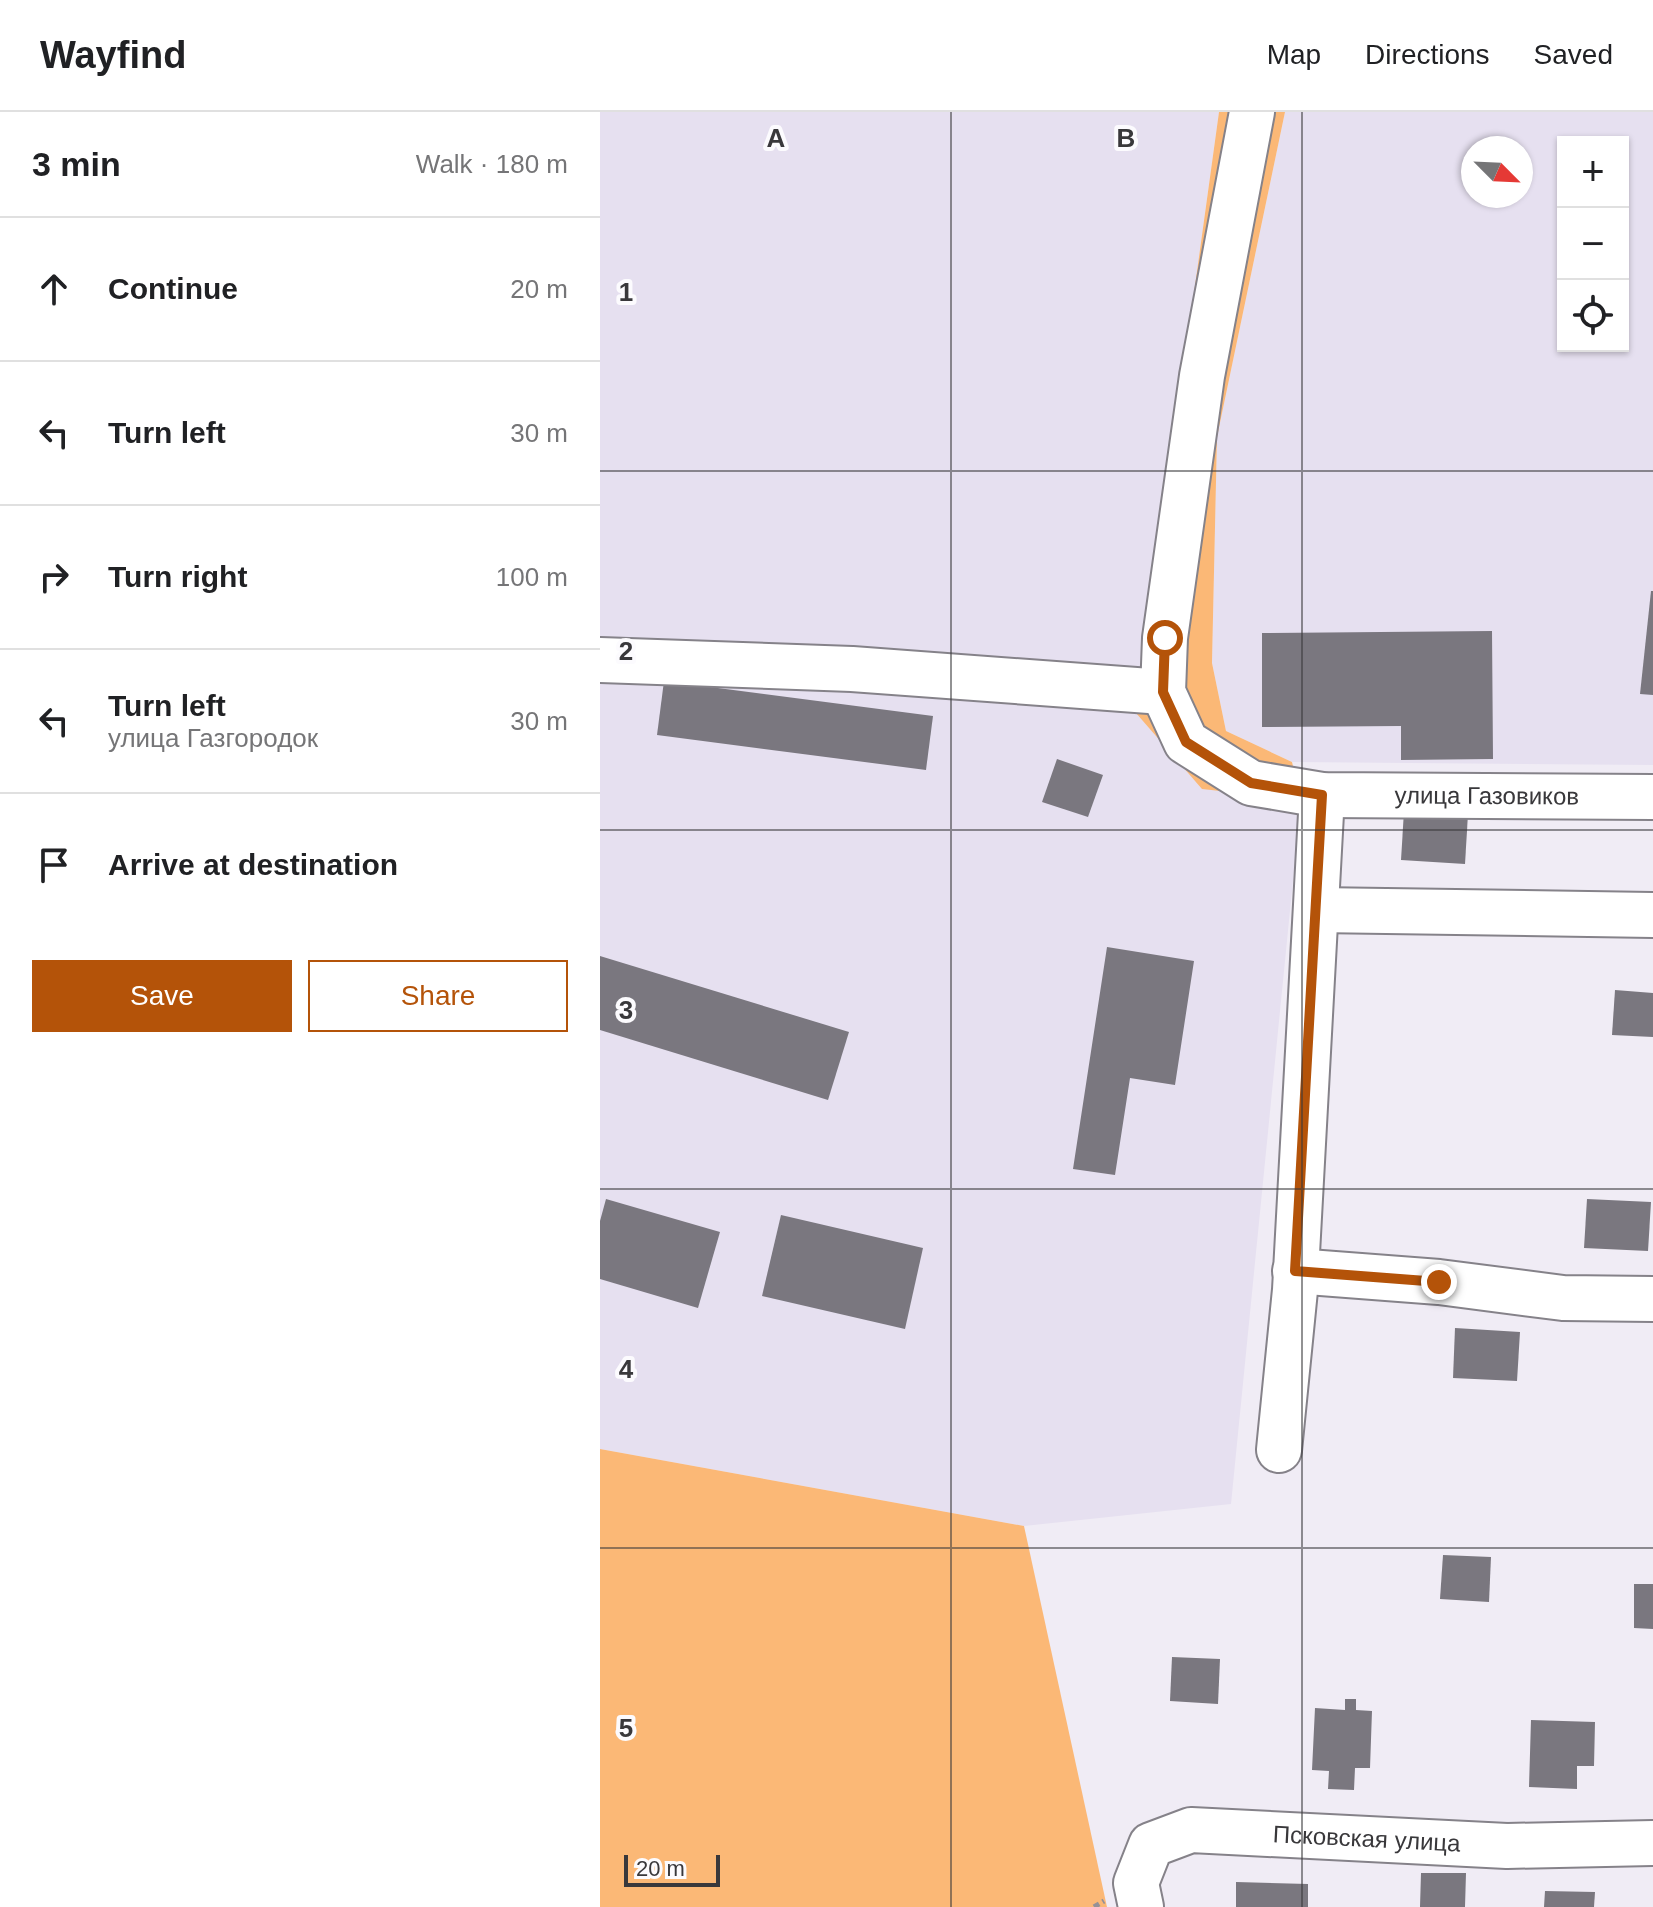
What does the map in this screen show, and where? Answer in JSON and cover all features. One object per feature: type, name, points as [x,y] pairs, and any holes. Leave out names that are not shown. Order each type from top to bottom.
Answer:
[{"type":"street","points":[[600,660],[852,669],[1163,692],[1165,638],[1202,376],[1252,112]]},
{"type":"street","name":"улица Газовиков","points":[[1163,692],[1186,742],[1251,783],[1322,795],[1653,797]]},
{"type":"street","points":[[1279,1450],[1295,1271],[1322,795]]},
{"type":"street","points":[[1316,910],[1653,915]]},
{"type":"street","points":[[1295,1271],[1439,1282],[1563,1298],[1653,1299]]},
{"type":"street","name":"Псковская улица","points":[[1141,1907],[1136,1883],[1151,1845],[1191,1830],[1507,1846],[1653,1843]]},
{"type":"shaded area","points":[[600,112],[1219,112],[1136,713],[1301,800],[1231,1504],[1024,1526],[600,1449]]},
{"type":"shaded area","points":[[1219,112],[1285,112],[1217,437],[1212,663],[1226,731],[1292,762],[1301,800],[1202,789],[1136,713]]},
{"type":"shaded area","points":[[1285,112],[1653,112],[1653,765],[1292,762],[1226,731],[1212,663],[1217,437]]},
{"type":"shaded area","points":[[600,1449],[1024,1526],[1107,1907],[600,1907]]},
{"type":"building","points":[[1653,591],[1653,695],[1640,694]]},
{"type":"building","points":[[1492,631],[1493,759],[1401,760],[1401,726],[1262,727],[1262,633]]},
{"type":"building","points":[[664,681],[933,716],[926,770],[657,735]]},
{"type":"building","points":[[1057,759],[1103,775],[1088,817],[1042,802]]},
{"type":"building","points":[[1404,811],[1468,814],[1465,864],[1401,860]]},
{"type":"building","points":[[1107,947],[1194,961],[1175,1085],[1130,1078],[1115,1175],[1073,1169]]},
{"type":"building","points":[[600,956],[849,1032],[828,1100],[600,1030]]},
{"type":"building","points":[[1615,990],[1653,993],[1653,1037],[1612,1035]]},
{"type":"building","points":[[606,1199],[720,1232],[698,1308],[600,1279],[600,1221]]},
{"type":"building","points":[[1587,1199],[1651,1202],[1648,1251],[1584,1248]]},
{"type":"building","points":[[781,1215],[923,1248],[905,1329],[762,1296]]},
{"type":"building","points":[[1455,1328],[1520,1332],[1517,1381],[1453,1378]]},
{"type":"building","points":[[1443,1555],[1491,1557],[1489,1602],[1440,1599]]},
{"type":"building","points":[[1634,1584],[1653,1584],[1653,1629],[1634,1628]]},
{"type":"building","points":[[1172,1657],[1220,1659],[1218,1704],[1170,1701]]},
{"type":"building","points":[[1345,1699],[1356,1699],[1356,1710],[1372,1711],[1370,1768],[1355,1768],[1354,1790],[1328,1789],[1329,1771],[1312,1770],[1315,1708],[1345,1710]]},
{"type":"building","points":[[1531,1720],[1595,1722],[1594,1766],[1577,1766],[1577,1789],[1529,1787]]},
{"type":"building","points":[[1421,1873],[1466,1873],[1465,1907],[1420,1907]]},
{"type":"building","points":[[1236,1882],[1308,1884],[1308,1907],[1236,1907]]},
{"type":"building","points":[[1545,1891],[1595,1892],[1594,1907],[1544,1907]]},
{"type":"route","points":[[1165,638],[1163,692],[1186,742],[1251,783],[1322,795],[1295,1271],[1439,1282]]}]
